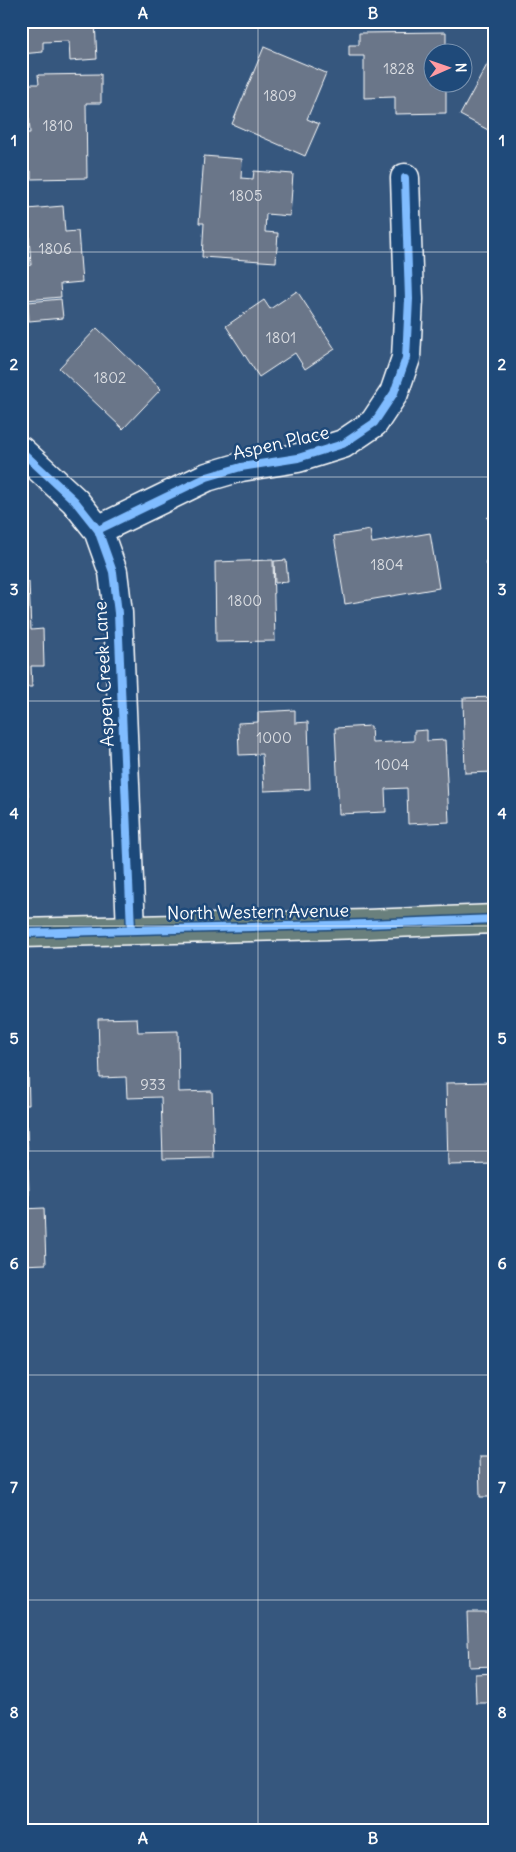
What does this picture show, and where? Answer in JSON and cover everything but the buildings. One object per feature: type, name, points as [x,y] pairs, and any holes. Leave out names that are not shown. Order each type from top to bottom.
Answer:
[{"type":"main road","name":"North Western Avenue","points":[[21,933],[495,919]]},
{"type":"street","name":"Aspen Place","points":[[98,530],[206,477],[241,466],[298,458],[343,444],[374,423],[394,392],[406,358],[409,299],[405,178]]},
{"type":"street","name":"Aspen Creek Lane","points":[[21,451],[75,502],[98,530],[114,572],[118,613],[131,930]]},
{"type":"cycle path","points":[[98,530],[207,477],[241,467],[298,458],[343,444],[374,423],[394,393],[406,358],[409,299],[405,178]]},
{"type":"cycle path","points":[[21,451],[75,501],[98,530],[113,572],[118,613],[131,930]]},
{"type":"cycle path","points":[[21,933],[495,919]]}]
